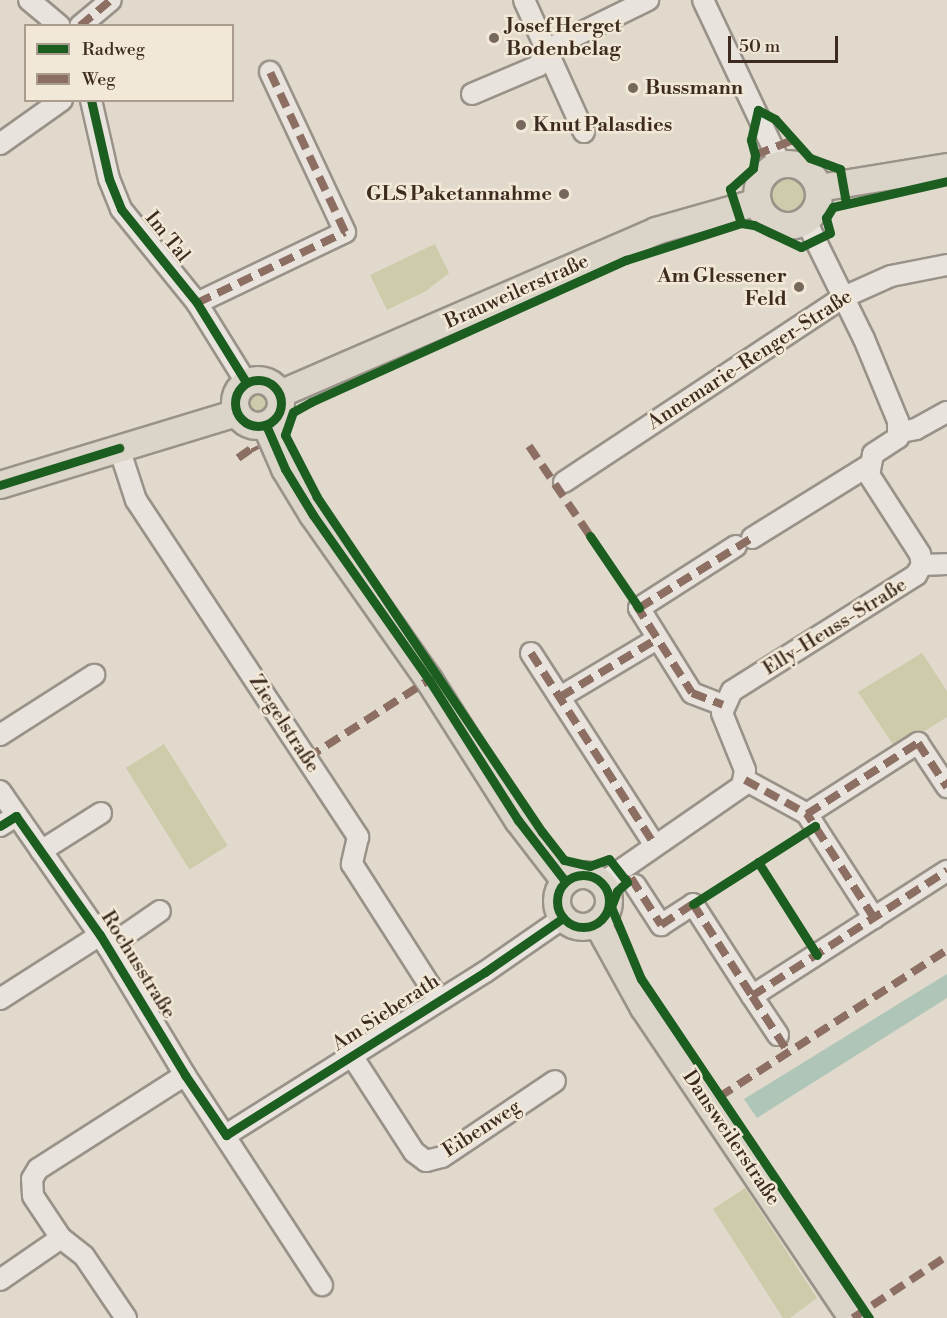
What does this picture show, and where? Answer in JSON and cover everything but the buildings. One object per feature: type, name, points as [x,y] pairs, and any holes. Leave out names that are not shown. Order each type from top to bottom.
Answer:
[{"type":"main road","points":[[781,165],[805,169],[819,188],[819,203],[806,221],[795,225],[771,221],[758,202],[765,174],[781,165]]},
{"type":"main road","points":[[819,188],[947,167]]},
{"type":"main road","name":"Brauweilerstraße","points":[[280,394],[656,231],[758,202]]},
{"type":"main road","points":[[262,379],[280,394],[281,408],[266,424],[246,423],[237,413],[234,399],[246,382],[262,379]]},
{"type":"main road","points":[[0,485],[237,413]]},
{"type":"main road","points":[[266,424],[285,469],[313,515],[429,680],[518,820],[565,881]]},
{"type":"main road","points":[[588,875],[602,883],[609,904],[597,923],[583,927],[563,918],[556,903],[565,881],[588,875]]},
{"type":"main road","name":"Dansweilerstraße","points":[[597,923],[644,1008],[852,1318]]},
{"type":"street","points":[[30,0],[58,24]]},
{"type":"street","points":[[82,24],[111,0]]},
{"type":"street","points":[[524,0],[584,132]]},
{"type":"street","points":[[472,94],[538,66],[546,50],[648,0]]},
{"type":"street","points":[[703,0],[781,165]]},
{"type":"street","points":[[197,303],[345,232],[270,72]]},
{"type":"street","points":[[0,144],[59,102]]},
{"type":"street","name":"Im Tal","points":[[92,102],[109,178],[121,209],[197,303],[246,382]]},
{"type":"street","points":[[602,883],[654,844],[737,791],[745,780],[745,770],[724,721],[723,705],[692,693],[639,608],[852,472],[868,466],[873,454],[898,438],[901,432],[844,297],[806,221]]},
{"type":"street","name":"Annemarie-Renger-Straße","points":[[564,482],[844,297],[891,276],[947,265]]},
{"type":"street","points":[[901,432],[916,429],[947,411]]},
{"type":"street","name":"Ziegelstraße","points":[[119,448],[136,500],[358,837],[352,864],[439,1000]]},
{"type":"street","name":"Elly-Heuss-Straße","points":[[723,705],[732,691],[916,575],[922,565],[920,554],[868,476],[868,466]]},
{"type":"street","points":[[922,565],[947,564]]},
{"type":"street","points":[[560,698],[657,639]]},
{"type":"street","points":[[531,653],[654,844]]},
{"type":"street","points":[[0,735],[94,675]]},
{"type":"street","points":[[807,814],[918,742],[947,787]]},
{"type":"street","points":[[745,780],[807,814],[874,918]]},
{"type":"street","name":"Rochusstraße","points":[[0,791],[8,821],[41,851],[104,941],[185,1076],[226,1135],[322,1286]]},
{"type":"street","points":[[41,851],[101,813]]},
{"type":"street","points":[[752,996],[947,872]]},
{"type":"street","points":[[636,885],[662,925],[693,904],[777,1035]]},
{"type":"street","name":"Rochusstraße","points":[[104,941],[160,911]]},
{"type":"street","name":"Am Sieberath","points":[[226,1135],[439,1000],[563,918]]},
{"type":"street","points":[[0,999],[104,941]]},
{"type":"street","name":"Eibenweg","points":[[352,1056],[414,1152],[426,1161],[442,1157],[555,1081]]},
{"type":"street","points":[[126,1318],[84,1256],[61,1238],[33,1196],[32,1179],[38,1169],[185,1076]]},
{"type":"street","points":[[0,1280],[61,1238]]},
{"type":"shaded area","points":[[793,173],[805,179],[810,187],[810,205],[805,213],[797,218],[783,219],[775,216],[768,209],[765,191],[768,183],[775,176]]},
{"type":"shaded area","points":[[435,244],[449,273],[426,291],[387,310],[370,275]]},
{"type":"shaded area","points":[[257,389],[266,392],[269,401],[266,410],[257,413],[248,410],[245,401],[248,392]]},
{"type":"shaded area","points":[[922,653],[947,691],[947,717],[896,749],[858,692]]},
{"type":"shaded area","points":[[164,744],[228,846],[189,870],[126,768]]},
{"type":"shaded area","points":[[947,974],[947,998],[757,1118],[744,1099]]},
{"type":"shaded area","points":[[745,1188],[817,1298],[790,1318],[783,1318],[713,1209]]},
{"type":"marked path","points":[[82,24],[111,0]]},
{"type":"marked path","points":[[197,303],[345,232],[270,72]]},
{"type":"marked path","points":[[755,155],[793,140]]},
{"type":"marked path","points":[[529,446],[593,540]]},
{"type":"marked path","points":[[238,458],[254,447],[256,451]]},
{"type":"marked path","points":[[639,608],[752,538]]},
{"type":"marked path","points":[[636,605],[692,693],[723,705]]},
{"type":"marked path","points":[[560,697],[657,639]]},
{"type":"marked path","points":[[531,653],[654,844]]},
{"type":"marked path","points":[[307,758],[429,680]]},
{"type":"marked path","points":[[874,918],[807,814],[918,743],[947,787]]},
{"type":"marked path","points":[[745,780],[807,814]]},
{"type":"marked path","points":[[693,904],[752,996],[947,871]]},
{"type":"marked path","points":[[627,882],[631,878],[661,925],[696,902]]},
{"type":"marked path","points":[[719,1097],[947,950]]},
{"type":"marked path","points":[[752,996],[788,1052]]},
{"type":"marked path","points":[[853,1318],[947,1256]]},
{"type":"cycle path","points":[[91,102],[109,179],[121,209],[197,303],[246,382]]},
{"type":"cycle path","points":[[741,223],[730,189],[753,168],[755,155],[751,140],[758,110],[775,119],[810,158],[840,169],[846,202]]},
{"type":"cycle path","points":[[869,1318],[641,979],[611,907],[617,891],[627,882],[609,859],[590,866],[564,860],[542,832],[317,497],[285,435],[293,412],[311,402],[626,260],[741,223],[754,225],[801,247],[830,233],[826,218],[833,207],[947,181]]},
{"type":"cycle path","points":[[263,380],[275,386],[280,394],[281,403],[280,412],[275,420],[267,425],[253,426],[241,420],[236,412],[235,398],[241,386],[249,381],[263,380]]},
{"type":"cycle path","points":[[266,425],[285,469],[313,515],[429,680],[518,820],[565,881]]},
{"type":"cycle path","points":[[0,485],[119,448]]},
{"type":"cycle path","points":[[590,536],[639,608]]},
{"type":"cycle path","points":[[0,826],[16,816],[100,935],[185,1075],[226,1135],[485,972],[563,918]]},
{"type":"cycle path","points":[[693,904],[815,826]]},
{"type":"cycle path","points":[[758,862],[817,955]]},
{"type":"cycle path","points":[[583,875],[597,879],[605,887],[609,901],[605,915],[597,923],[583,927],[569,923],[561,915],[557,901],[561,887],[569,879],[583,875]]},
{"type":"place","name":"Josef Herget Bodenbelag","points":[[494,38]]},
{"type":"place","name":"Bussmann","points":[[633,88]]},
{"type":"place","name":"Knut Palasdies","points":[[521,125]]},
{"type":"place","name":"GLS Paketannahme","points":[[564,194]]},
{"type":"place","name":"Am Glessener Feld","points":[[799,287]]}]
